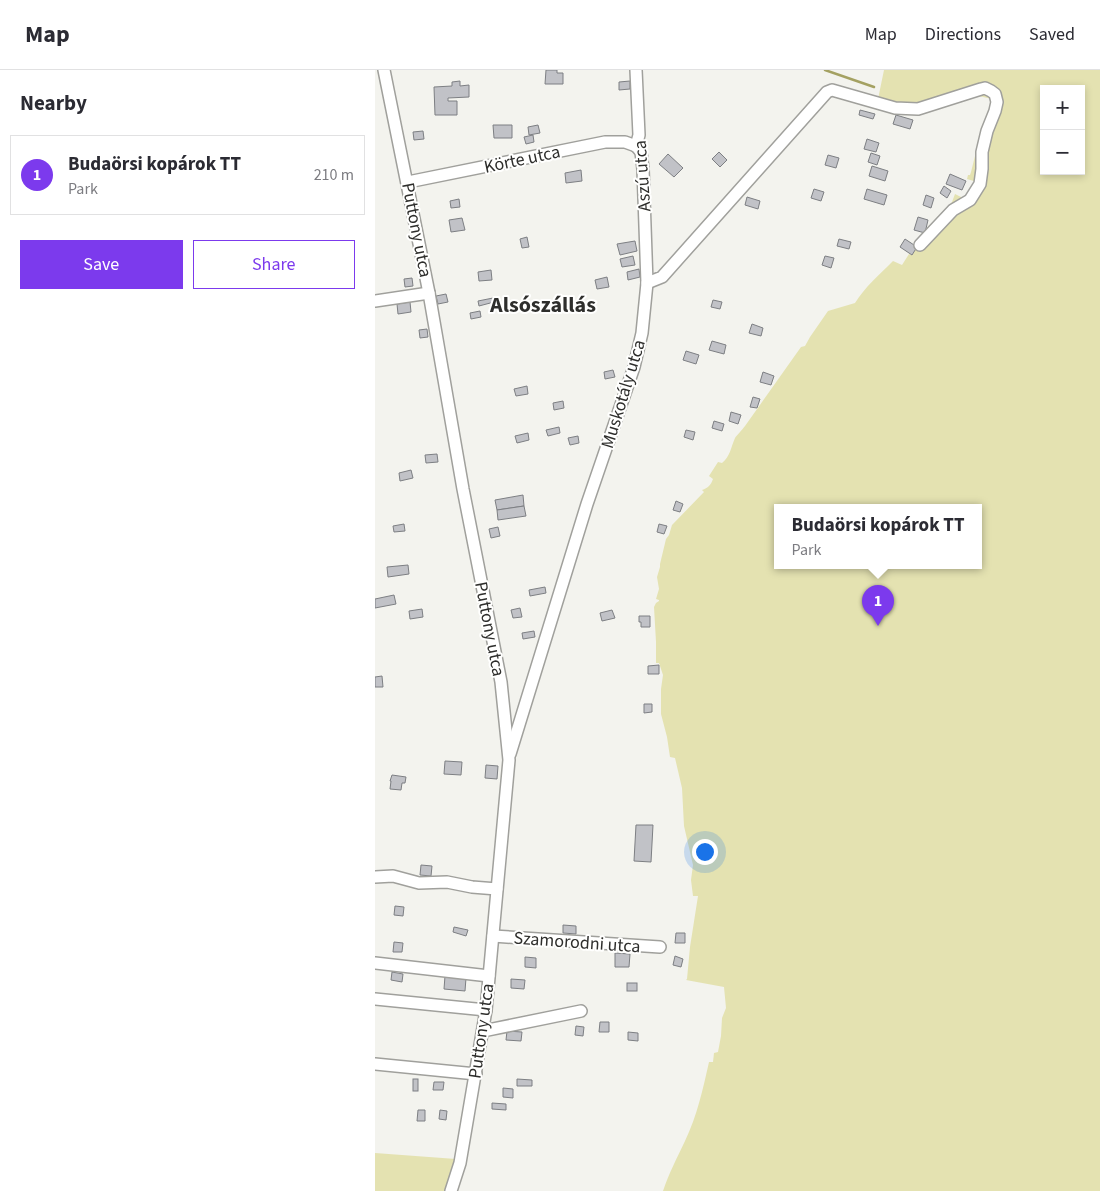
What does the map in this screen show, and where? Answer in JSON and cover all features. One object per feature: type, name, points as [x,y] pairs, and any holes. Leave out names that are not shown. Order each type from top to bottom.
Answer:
[{"type":"street","name":"Puttony utca","points":[[384,70],[429,293],[463,489],[501,682],[509,760],[486,1010],[460,1163],[451,1191]]},
{"type":"street","name":"Aszú utca","points":[[636,70],[639,135],[636,146],[641,152],[643,169],[647,283]]},
{"type":"street","points":[[647,283],[662,277],[827,92],[833,90],[895,108],[918,109],[981,89],[991,90],[995,94],[997,102],[982,152],[980,184],[970,200],[953,210],[920,245]]},
{"type":"street","name":"Körte utca","points":[[407,182],[605,142],[625,142],[636,146]]},
{"type":"street","name":"Muskotály utca","points":[[509,760],[587,504],[634,367],[642,333],[647,283]]},
{"type":"street","points":[[375,301],[429,293]]},
{"type":"street","points":[[375,876],[393,876],[419,883],[447,882],[497,889]]},
{"type":"street","name":"Szamorodni utca","points":[[493,936],[660,947]]},
{"type":"street","points":[[375,963],[489,976]]},
{"type":"street","points":[[375,999],[486,1010]]},
{"type":"street","points":[[483,1031],[581,1011]]},
{"type":"street","points":[[375,1064],[476,1074]]},
{"type":"shaded area","points":[[884,70],[1100,70],[1100,1191],[663,1191],[693,1122],[709,1062],[713,1062],[714,1053],[718,1052],[722,1018],[726,1008],[724,987],[686,980],[698,896],[693,896],[691,880],[693,865],[684,826],[682,788],[675,758],[670,757],[661,714],[663,675],[659,663],[656,663],[654,607],[659,601],[656,599],[659,589],[657,577],[666,539],[672,525],[704,492],[702,490],[710,485],[713,479],[709,476],[718,462],[722,463],[727,458],[735,438],[801,347],[805,346],[828,311],[855,303],[868,286],[893,261],[902,265],[909,254],[912,255],[933,222],[952,202],[955,194],[965,199],[977,182],[967,179],[971,172],[992,99],[961,92],[917,103],[898,106],[878,99]]},
{"type":"shaded area","points":[[375,1153],[456,1159],[449,1191],[375,1191]]},
{"type":"building","points":[[546,70],[557,70],[557,73],[563,73],[563,84],[545,84]]},
{"type":"building","points":[[460,81],[460,86],[469,85],[469,97],[448,98],[448,101],[457,101],[457,115],[435,115],[434,87],[452,86],[452,82]]},
{"type":"building","points":[[630,81],[630,89],[619,90],[619,82]]},
{"type":"building","points":[[860,110],[875,114],[873,119],[859,115]]},
{"type":"building","points":[[896,115],[913,120],[910,129],[893,124]]},
{"type":"building","points":[[493,125],[512,125],[512,138],[494,138]]},
{"type":"building","points":[[538,125],[540,133],[529,135],[528,127]]},
{"type":"building","points":[[423,131],[424,139],[414,140],[413,132]]},
{"type":"building","points":[[533,135],[534,142],[526,144],[524,137]]},
{"type":"building","points":[[867,139],[879,143],[876,152],[864,149]]},
{"type":"building","points":[[719,152],[727,160],[720,167],[712,159]]},
{"type":"building","points":[[871,153],[880,156],[877,165],[868,162]]},
{"type":"building","points":[[668,154],[683,168],[674,177],[659,164]]},
{"type":"building","points":[[828,155],[839,158],[836,168],[825,165]]},
{"type":"building","points":[[872,166],[888,171],[885,181],[869,176]]},
{"type":"building","points":[[581,170],[582,181],[566,183],[565,173]]},
{"type":"building","points":[[950,174],[966,181],[962,190],[946,184]]},
{"type":"building","points":[[944,186],[951,191],[947,198],[940,193]]},
{"type":"building","points":[[814,189],[824,192],[821,201],[811,198]]},
{"type":"building","points":[[867,189],[887,195],[884,205],[864,199]]},
{"type":"building","points":[[926,195],[934,198],[931,208],[923,205]]},
{"type":"building","points":[[747,197],[760,201],[758,209],[745,205]]},
{"type":"building","points":[[459,199],[460,207],[451,208],[450,201]]},
{"type":"building","points":[[918,217],[928,220],[925,233],[914,230]]},
{"type":"building","points":[[462,218],[465,230],[451,232],[449,220]]},
{"type":"building","points":[[527,237],[529,247],[522,248],[520,239]]},
{"type":"building","points":[[839,239],[851,242],[849,249],[837,246]]},
{"type":"building","points":[[905,239],[917,247],[912,255],[900,247]]},
{"type":"building","points":[[635,241],[637,251],[620,255],[617,244]]},
{"type":"building","points":[[633,256],[635,265],[622,267],[620,259]]},
{"type":"building","points":[[825,256],[834,258],[831,268],[822,265]]},
{"type":"building","points":[[639,269],[640,277],[628,280],[627,272]]},
{"type":"building","points":[[491,270],[492,280],[479,281],[478,272]]},
{"type":"building","points":[[607,277],[609,287],[597,289],[595,280]]},
{"type":"building","points":[[412,278],[413,286],[405,287],[404,279]]},
{"type":"building","points":[[446,294],[448,302],[438,304],[436,296]]},
{"type":"building","points":[[493,298],[494,302],[479,306],[478,301]]},
{"type":"building","points":[[713,300],[722,302],[720,309],[711,307]]},
{"type":"building","points":[[410,302],[411,312],[398,314],[397,304]]},
{"type":"building","points":[[480,311],[481,317],[471,319],[470,313]]},
{"type":"building","points":[[752,324],[763,328],[761,336],[749,333]]},
{"type":"building","points":[[427,329],[428,337],[420,338],[419,330]]},
{"type":"building","points":[[712,341],[726,345],[724,354],[709,350]]},
{"type":"building","points":[[686,351],[699,355],[696,364],[683,360]]},
{"type":"building","points":[[613,370],[615,377],[605,379],[604,372]]},
{"type":"building","points":[[763,372],[774,376],[771,385],[760,382]]},
{"type":"building","points":[[527,386],[528,394],[516,396],[514,389]]},
{"type":"building","points":[[753,397],[760,399],[757,408],[750,407]]},
{"type":"building","points":[[563,401],[564,408],[554,410],[553,403]]},
{"type":"building","points":[[731,412],[741,415],[738,424],[729,421]]},
{"type":"building","points":[[714,421],[724,424],[722,431],[712,428]]},
{"type":"building","points":[[559,427],[560,433],[548,436],[546,430]]},
{"type":"building","points":[[686,430],[695,432],[693,440],[684,437]]},
{"type":"building","points":[[528,433],[529,440],[517,443],[515,436]]},
{"type":"building","points":[[578,436],[579,443],[570,445],[568,438]]},
{"type":"building","points":[[437,454],[438,462],[426,463],[425,455]]},
{"type":"building","points":[[411,470],[413,478],[400,481],[399,473]]},
{"type":"building","points":[[523,495],[524,506],[497,510],[495,500]]},
{"type":"building","points":[[676,501],[683,504],[680,512],[673,510]]},
{"type":"building","points":[[524,506],[526,516],[498,520],[497,510]]},
{"type":"building","points":[[404,524],[405,531],[394,532],[393,526]]},
{"type":"building","points":[[659,524],[667,526],[664,534],[657,532]]},
{"type":"building","points":[[498,527],[500,536],[491,538],[489,529]]},
{"type":"building","points":[[408,565],[409,574],[388,577],[387,567]]},
{"type":"building","points":[[545,587],[546,593],[530,596],[529,590]]},
{"type":"building","points":[[394,595],[396,604],[375,608],[375,599]]},
{"type":"building","points":[[520,608],[522,617],[513,618],[511,610]]},
{"type":"building","points":[[422,609],[423,617],[410,619],[409,611]]},
{"type":"building","points":[[612,610],[615,618],[602,621],[600,613]]},
{"type":"building","points":[[639,616],[650,616],[650,627],[641,627]]},
{"type":"building","points":[[534,631],[535,637],[523,639],[522,633]]},
{"type":"building","points":[[659,665],[659,674],[648,674],[648,666]]},
{"type":"building","points":[[382,676],[383,687],[375,687],[375,677]]},
{"type":"building","points":[[644,704],[652,704],[652,712],[644,713]]},
{"type":"building","points":[[445,761],[462,762],[461,775],[444,774]]},
{"type":"building","points":[[486,765],[498,766],[497,779],[485,778]]},
{"type":"building","points":[[392,775],[406,777],[405,783],[402,783],[401,790],[390,789]]},
{"type":"building","points":[[636,825],[653,825],[651,862],[634,861]]},
{"type":"building","points":[[421,865],[432,866],[431,876],[420,875]]},
{"type":"building","points":[[395,906],[404,907],[403,916],[394,915]]},
{"type":"building","points":[[563,925],[576,926],[576,934],[563,933]]},
{"type":"building","points":[[454,927],[468,930],[466,936],[453,932]]},
{"type":"building","points":[[676,933],[685,933],[685,943],[675,943]]},
{"type":"building","points":[[394,942],[403,943],[402,952],[393,952]]},
{"type":"building","points":[[615,953],[630,954],[629,967],[615,967]]},
{"type":"building","points":[[675,956],[683,959],[681,967],[673,965]]},
{"type":"building","points":[[525,957],[536,958],[536,968],[525,967]]},
{"type":"building","points":[[392,972],[403,974],[402,982],[391,980]]},
{"type":"building","points":[[445,976],[466,978],[465,991],[444,989]]},
{"type":"building","points":[[511,979],[525,980],[524,989],[511,988]]},
{"type":"building","points":[[627,983],[637,983],[637,991],[627,991]]},
{"type":"building","points":[[600,1022],[609,1022],[609,1032],[599,1032]]},
{"type":"building","points":[[576,1026],[584,1027],[583,1036],[575,1035]]},
{"type":"building","points":[[507,1031],[522,1032],[521,1041],[506,1040]]},
{"type":"building","points":[[628,1032],[638,1033],[638,1041],[628,1040]]},
{"type":"building","points":[[413,1079],[418,1079],[418,1091],[413,1091]]},
{"type":"building","points":[[517,1079],[532,1080],[532,1086],[517,1086]]},
{"type":"building","points":[[434,1082],[444,1082],[443,1090],[433,1090]]},
{"type":"building","points":[[503,1088],[513,1089],[513,1098],[503,1097]]},
{"type":"building","points":[[492,1103],[506,1104],[506,1110],[492,1109]]},
{"type":"building","points":[[418,1110],[425,1110],[425,1121],[417,1121]]},
{"type":"building","points":[[440,1110],[447,1111],[446,1120],[439,1119]]},
{"type":"waterway","points":[[825,70],[874,87]]},
{"type":"place","name":"Budaörsi kopárok TT","points":[[878,626]]},
{"type":"district","name":"Alsószállás","points":[[543,304]]}]
